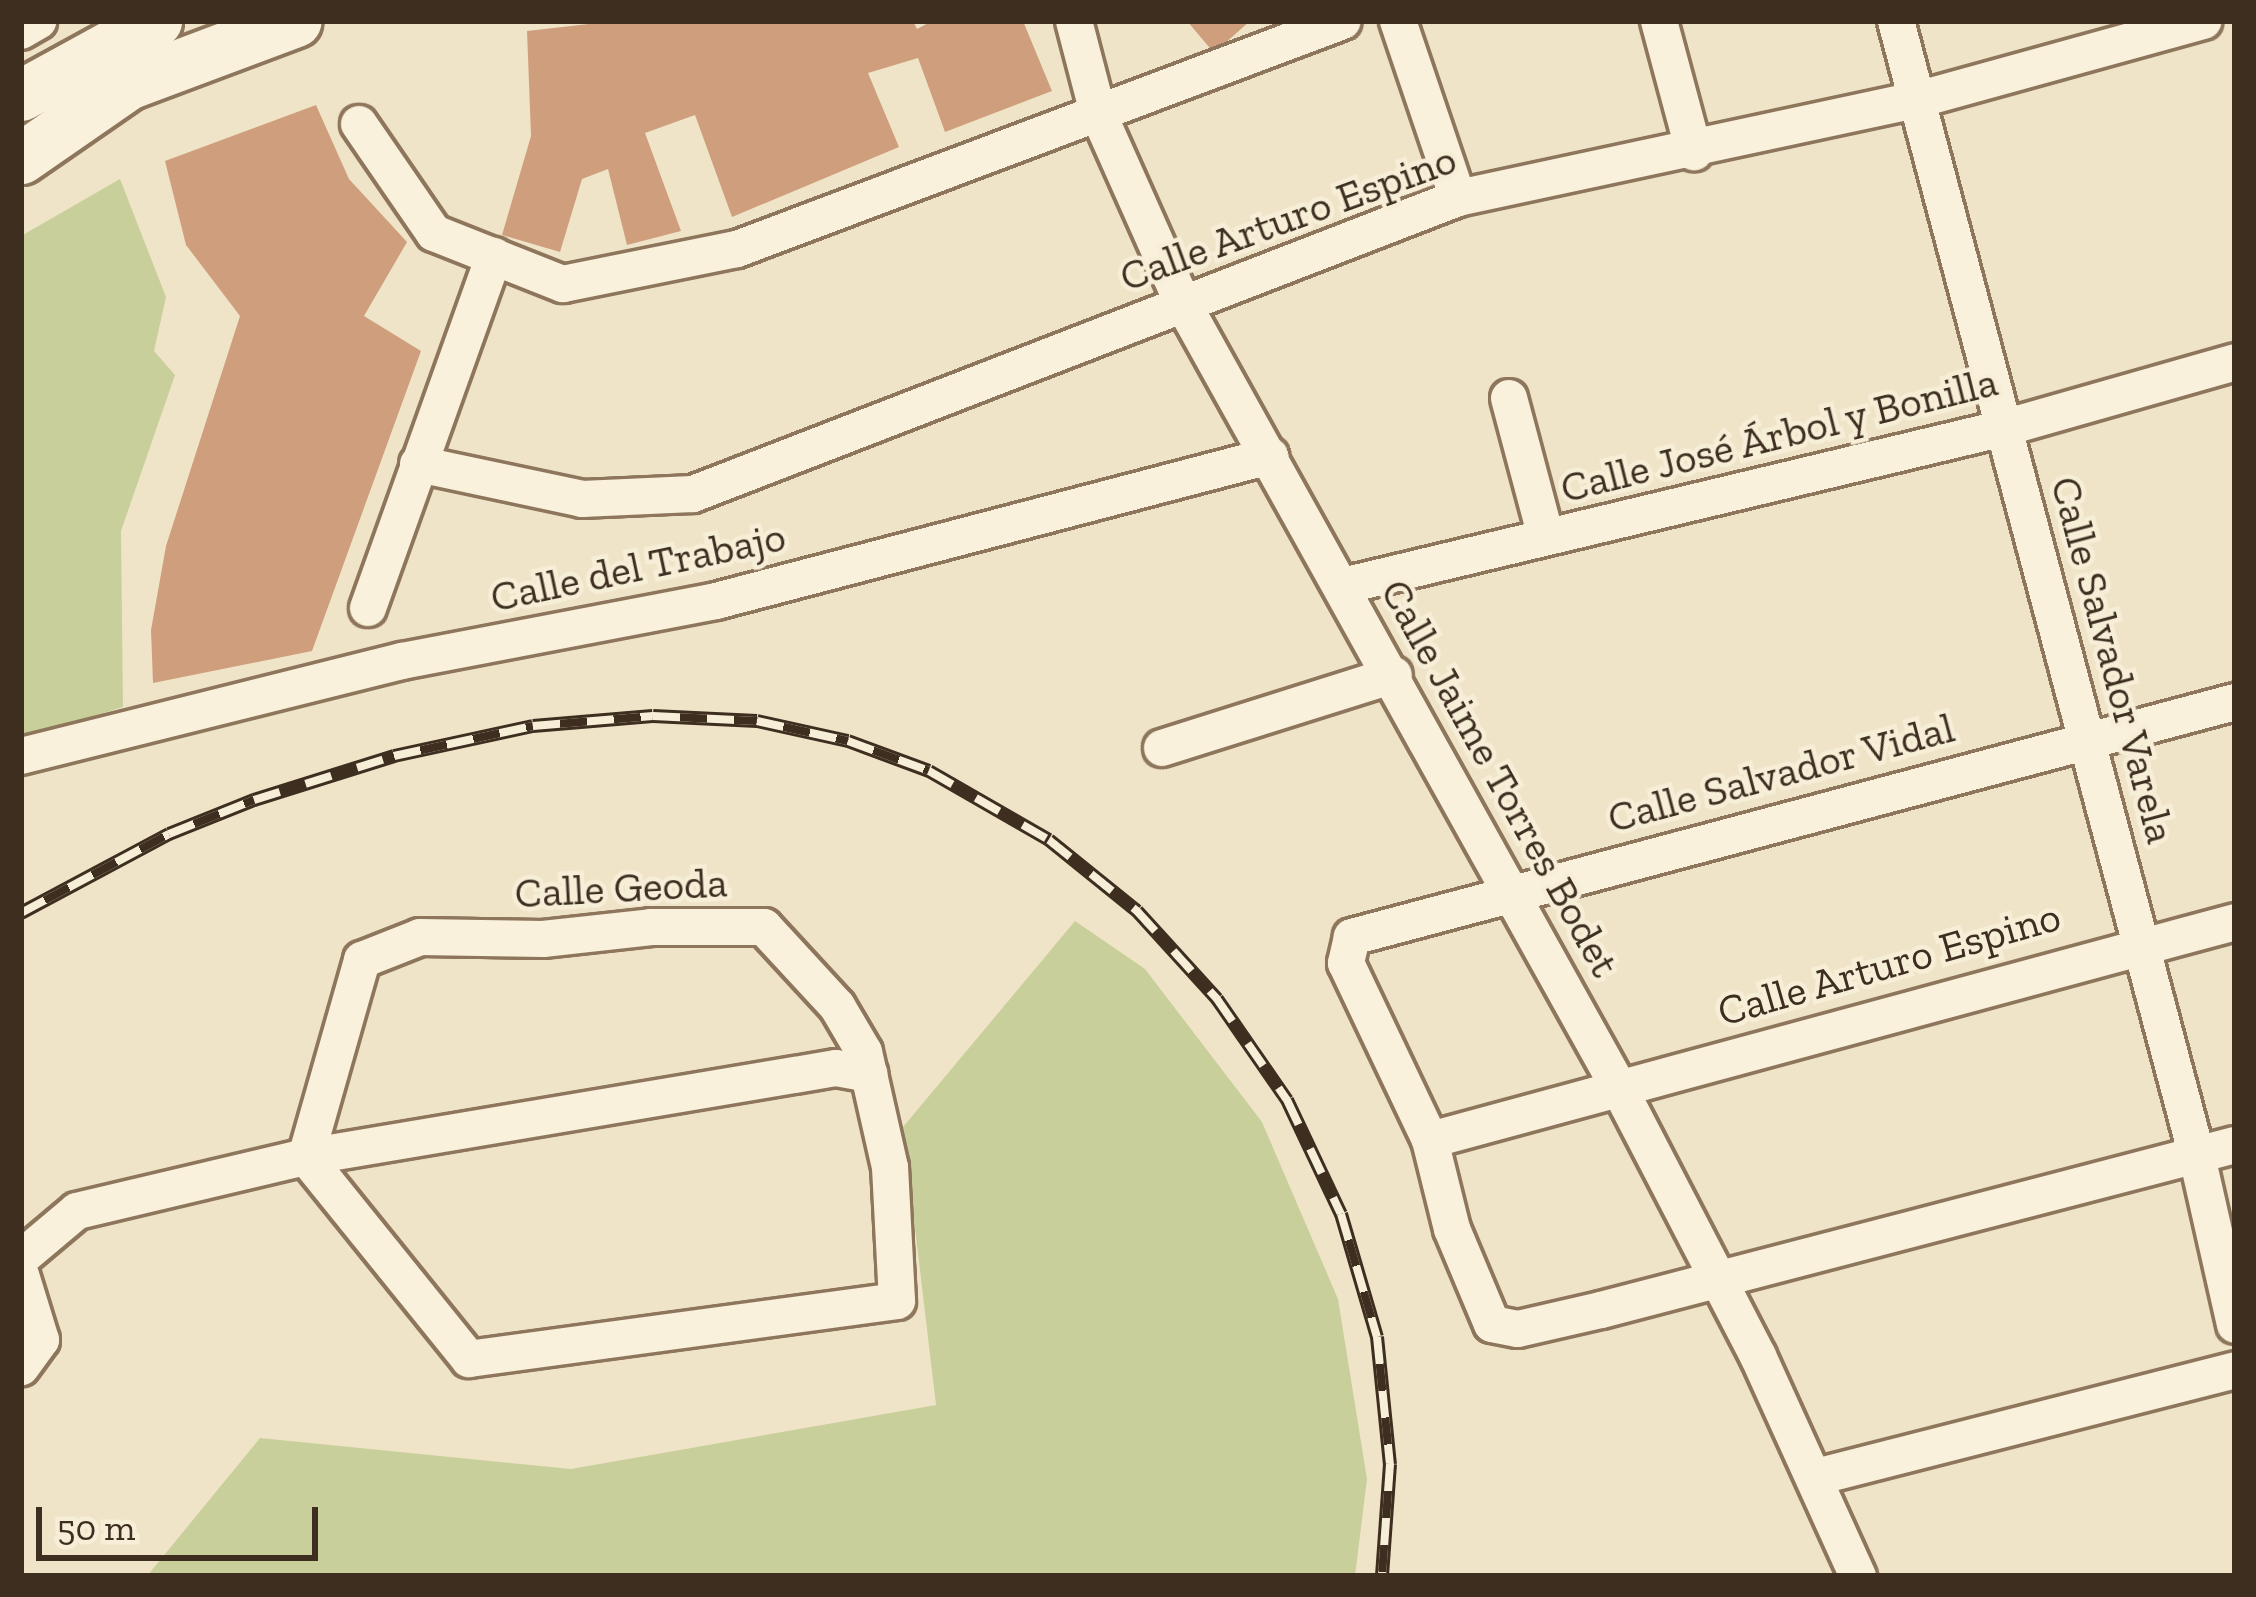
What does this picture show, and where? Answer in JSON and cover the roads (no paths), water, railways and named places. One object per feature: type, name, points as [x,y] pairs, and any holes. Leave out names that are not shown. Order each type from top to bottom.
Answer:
[{"type":"main road","points":[[28,130],[156,21]]},
{"type":"main road","points":[[28,130],[128,84],[296,21]]},
{"type":"street","points":[[21,31],[38,21]]},
{"type":"street","name":"Calle Jaime Torres Bodet","points":[[1074,21],[1098,113],[1182,302],[1394,675],[1618,1086],[1816,1477],[1858,1576]]},
{"type":"street","points":[[359,124],[434,233],[563,284],[736,249],[1343,21]]},
{"type":"street","points":[[1398,21],[1458,199]]},
{"type":"street","points":[[1659,21],[1694,152]]},
{"type":"street","name":"Calle Salvador Varela","points":[[1896,21],[2198,1156],[2235,1324]]},
{"type":"street","points":[[2205,21],[2235,34]]},
{"type":"street","name":"Calle Arturo Espino","points":[[418,464],[582,499],[693,494],[1458,199],[1920,100],[2205,21]]},
{"type":"street","points":[[368,608],[494,256]]},
{"type":"street","name":"Calle José Árbol y Bonilla","points":[[1343,586],[2004,428],[2235,362]]},
{"type":"street","points":[[1509,398],[1546,537]]},
{"type":"street","name":"Calle del Trabajo","points":[[21,756],[401,661],[716,601],[1270,456]]},
{"type":"street","points":[[1162,748],[1394,675]]},
{"type":"street","name":"Calle Salvador Vidal","points":[[1430,1140],[1350,984],[1352,937],[2235,702]]},
{"type":"street","name":"Calle Arturo Espino","points":[[1430,1140],[2141,941],[2235,922]]},
{"type":"street","name":"Calle Geoda","points":[[764,927],[837,1006],[869,1074],[890,1167],[897,1300],[469,1358],[306,1157],[362,960],[420,937],[764,927]]},
{"type":"street","points":[[21,1258],[77,1211],[306,1157],[836,1068],[869,1074]]},
{"type":"street","points":[[1430,1140],[1452,1229],[1484,1309],[1492,1324],[1518,1329],[2235,1144]]},
{"type":"street","points":[[21,1275],[41,1340],[27,1364]]},
{"type":"street","points":[[1816,1477],[2235,1370]]},
{"type":"railway","points":[[21,913],[169,834],[254,800],[394,756],[533,726],[653,716],[757,721],[848,741],[929,771],[1049,840],[1137,911],[1217,999],[1287,1100],[1341,1214],[1377,1337],[1390,1464],[1382,1576]]}]
